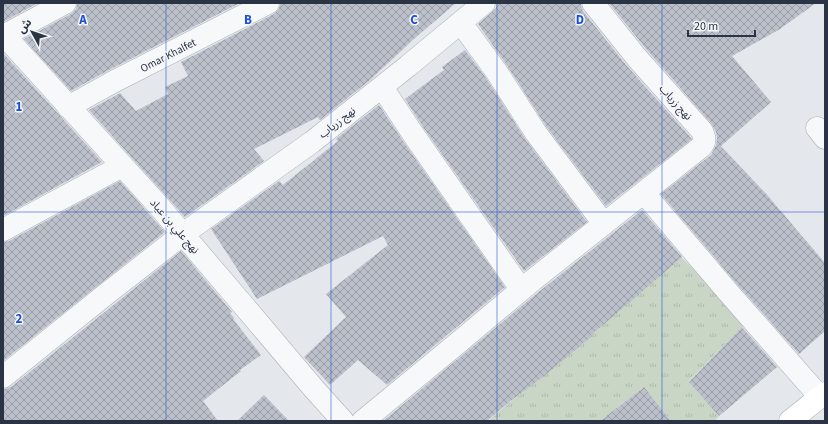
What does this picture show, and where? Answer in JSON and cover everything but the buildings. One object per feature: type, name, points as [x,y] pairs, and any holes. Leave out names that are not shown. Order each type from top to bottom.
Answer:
[{"type":"main road","points":[[790,421],[821,392]]},
{"type":"street","points":[[3,35],[65,3]]},
{"type":"street","name":"Omar Khalfet","points":[[68,107],[113,82],[268,3]]},
{"type":"street","name":"نهج زرياب","points":[[3,377],[183,234],[312,142],[462,23],[484,3]]},
{"type":"street","name":"نهج زرياب","points":[[593,3],[637,58],[702,131],[705,138],[704,144],[701,147],[644,193]]},
{"type":"street","points":[[462,23],[536,132],[604,224]]},
{"type":"street","name":"نهج علي بن عياد","points":[[3,35],[158,205],[343,421]]},
{"type":"street","points":[[382,87],[521,290]]},
{"type":"street","points":[[3,230],[122,166]]},
{"type":"street","points":[[363,421],[521,290],[644,193],[728,292],[821,392],[778,421]]},
{"type":"green space","points":[[681,257],[747,322],[689,381],[719,416],[715,421],[671,421],[644,387],[600,421],[488,421]]}]
